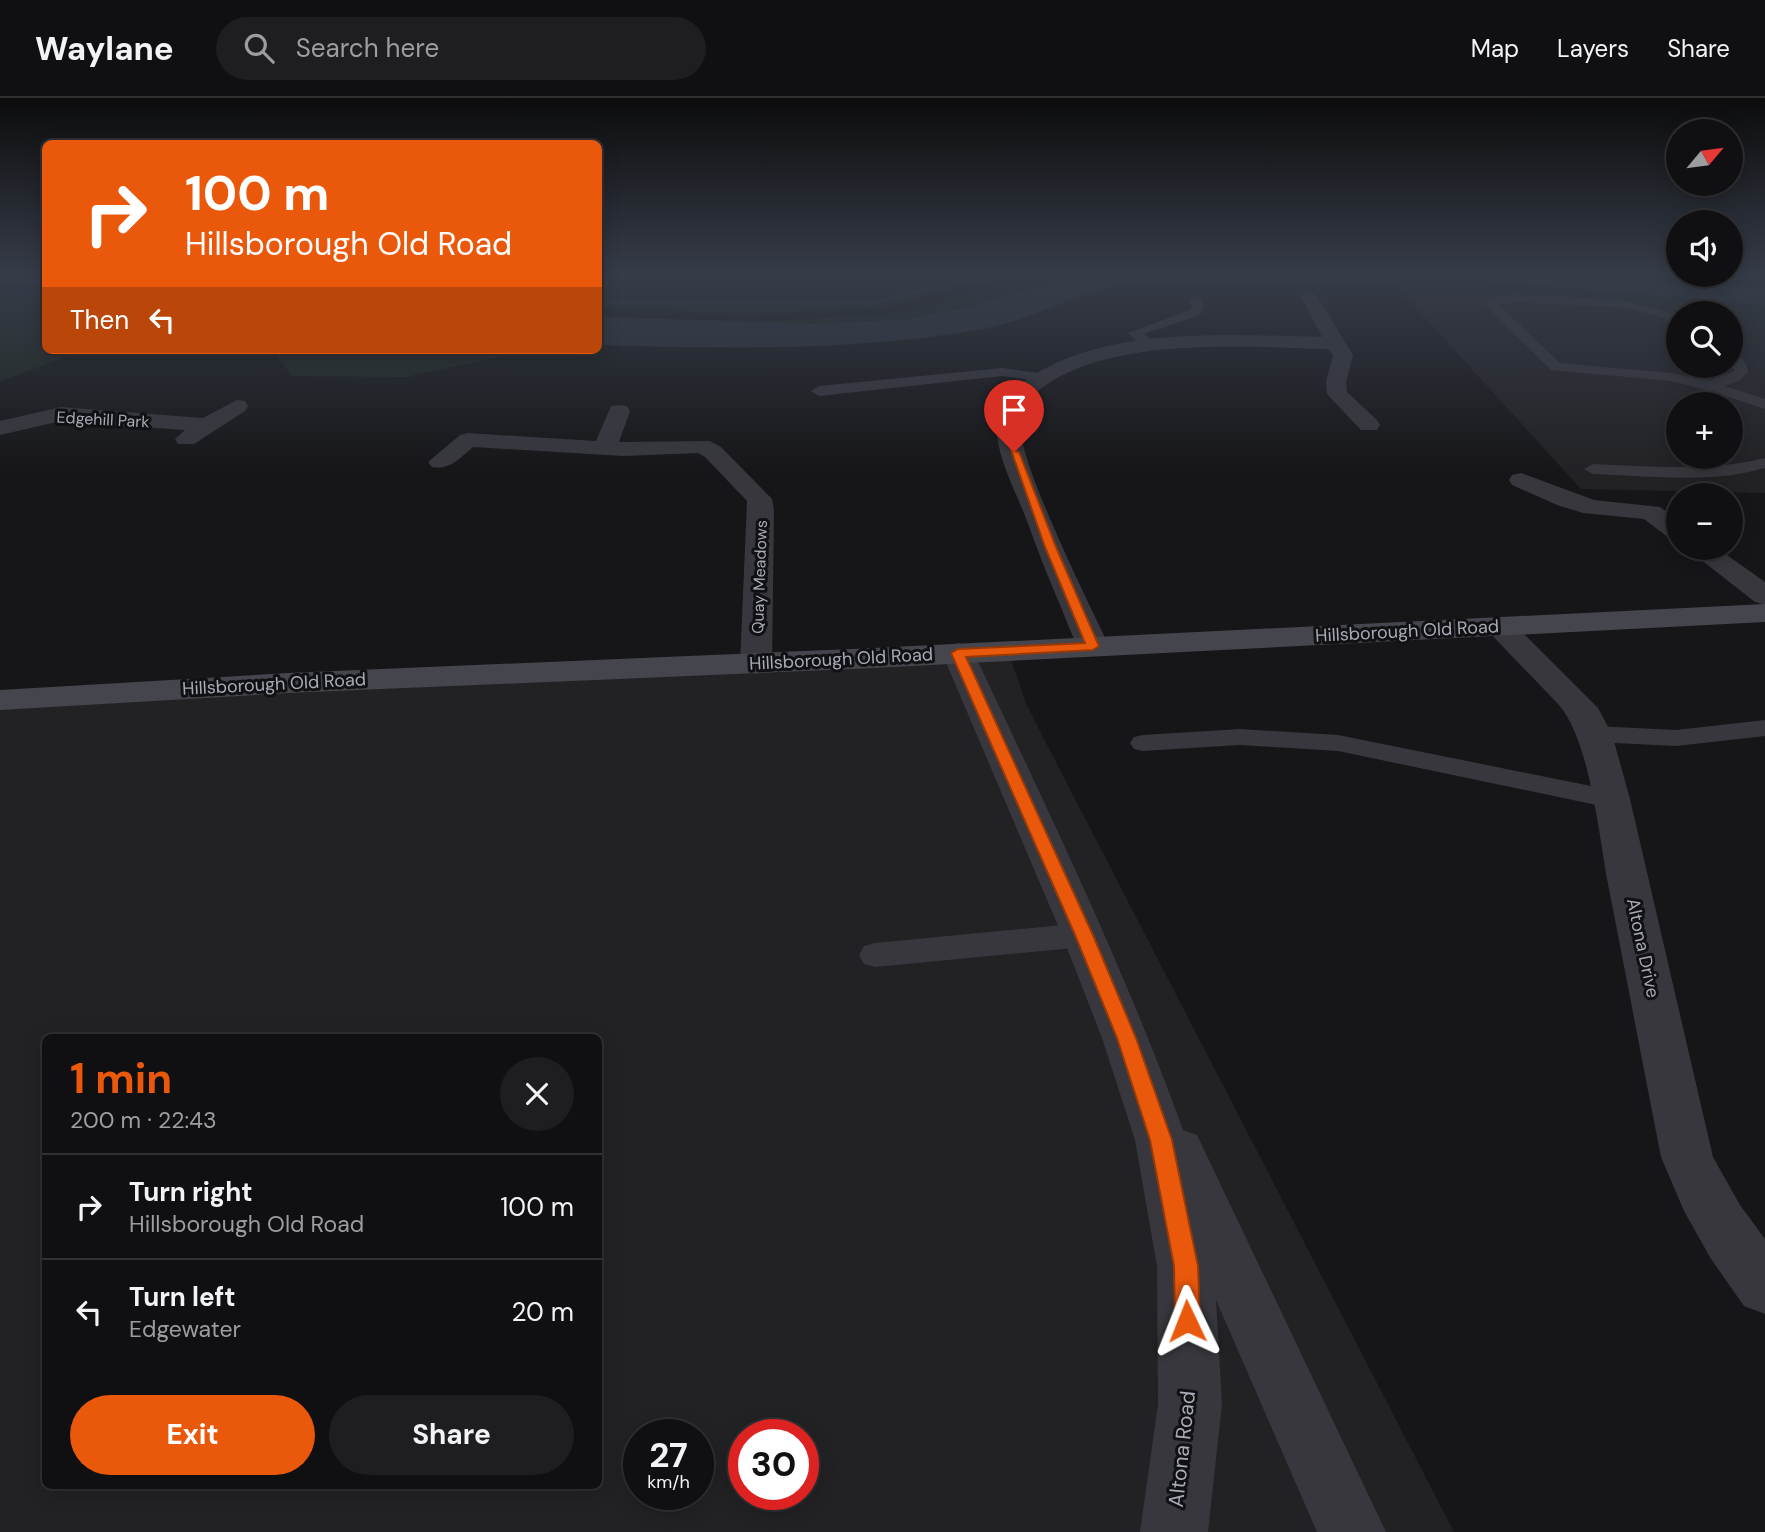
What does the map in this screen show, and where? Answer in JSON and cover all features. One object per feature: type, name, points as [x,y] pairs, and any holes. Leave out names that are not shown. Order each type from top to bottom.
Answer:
[{"type":"street","points":[[1332,339],[1343,355],[1336,382],[1337,394],[1369,425]]},
{"type":"street","points":[[1093,646],[1035,509],[1009,434],[1007,414],[1016,398],[1040,377],[1081,360],[1150,346],[1225,342],[1334,343]]},
{"type":"street","points":[[178,444],[237,406]]},
{"type":"street","points":[[605,448],[619,411]]},
{"type":"street","name":"Edgehill Park","points":[[0,428],[40,417],[61,415],[208,425]]},
{"type":"street","name":"Quay Meadows","points":[[440,462],[468,440],[605,448],[702,446],[713,452],[759,499],[761,509],[756,664]]},
{"type":"street","points":[[1521,480],[1592,508],[1651,512],[1666,523]]},
{"type":"street","points":[[1716,560],[1765,596]]},
{"type":"street","name":"Hillsborough Old Road","points":[[0,700],[288,683],[756,664],[1765,613]]},
{"type":"street","name":"Altona Drive","points":[[1499,627],[1586,715],[1594,734],[1611,799],[1687,1157],[1701,1195],[1726,1236],[1765,1285]]},
{"type":"street","name":"Altona Road","points":[[958,653],[1084,935],[1126,1038],[1161,1140],[1186,1266],[1190,1404],[1174,1532]]},
{"type":"street","points":[[1126,1038],[1352,1532]]},
{"type":"lane","points":[[1141,339],[1150,346]]},
{"type":"lane","points":[[1527,339],[1556,367],[1666,377]]},
{"type":"lane","points":[[819,391],[1002,372],[1040,377]]},
{"type":"lane","points":[[1676,378],[1712,386],[1765,404]]},
{"type":"lane","points":[[1712,386],[1732,378]]},
{"type":"lane","points":[[1593,469],[1721,471],[1748,469],[1765,463]]},
{"type":"lane","points":[[1594,734],[1676,738],[1760,733]]},
{"type":"lane","points":[[1143,743],[1242,735],[1293,737],[1338,743],[1611,799]]},
{"type":"lane","points":[[875,955],[1084,935]]},
{"type":"shaded area","points":[[0,339],[42,339],[42,354],[75,354],[0,381]]},
{"type":"shaded area","points":[[602,339],[912,339],[788,347],[602,345]]},
{"type":"shaded area","points":[[1444,339],[1666,339],[1666,378],[1743,378],[1743,339],[1765,339],[1765,493],[1743,493],[1743,483],[1666,483],[1666,491],[1581,489]]},
{"type":"shaded area","points":[[275,354],[506,354],[406,377],[292,376]]},
{"type":"shaded area","points":[[1008,651],[1026,703],[1043,737],[1454,1532],[0,1532],[0,700]]},
{"type":"route","points":[[1014,452],[1050,547],[1093,646],[958,653],[1084,935],[1126,1038],[1161,1140],[1186,1266],[1187,1321]]}]
